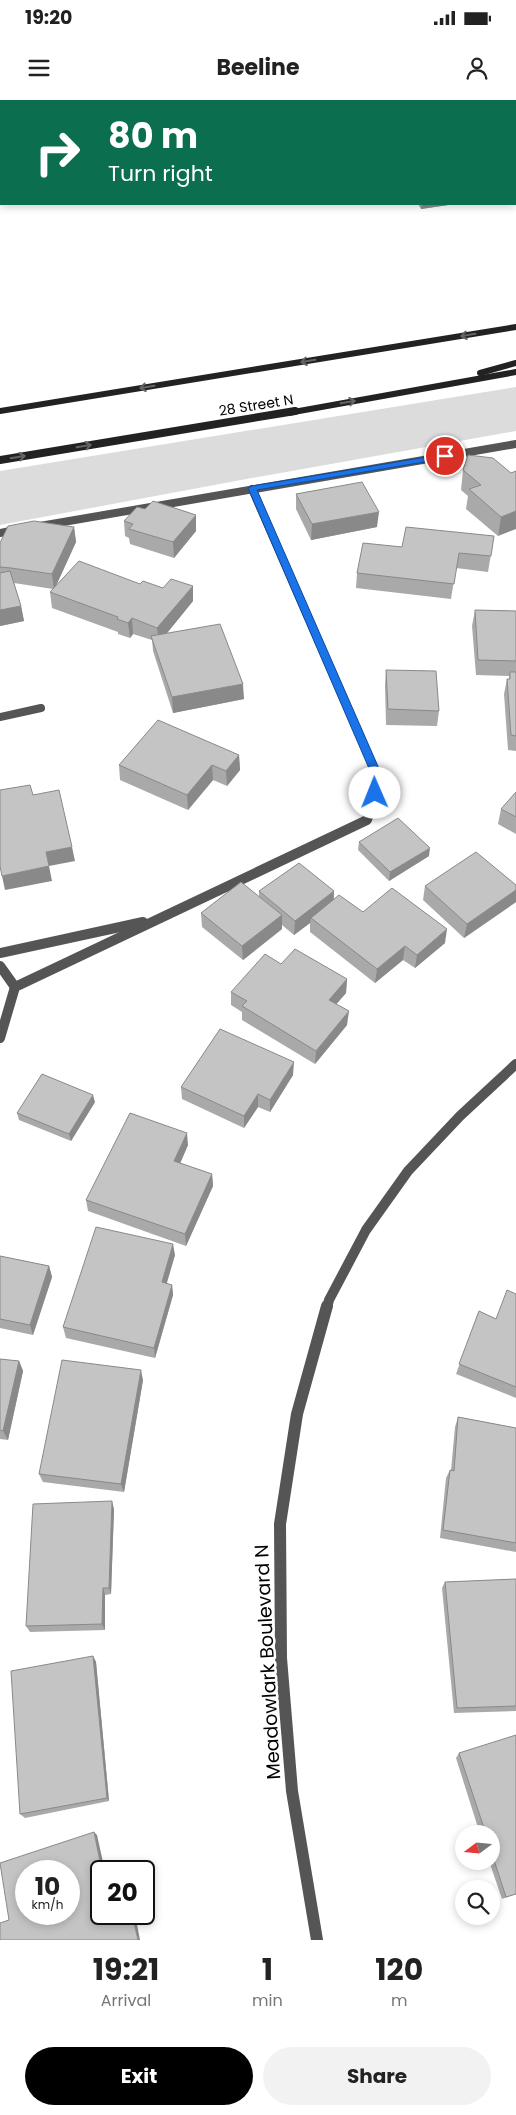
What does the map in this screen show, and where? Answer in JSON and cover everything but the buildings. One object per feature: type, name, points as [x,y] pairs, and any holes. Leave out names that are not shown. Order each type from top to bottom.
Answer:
[{"type":"main road","points":[[0,411],[516,327]]},
{"type":"main road","points":[[389,396],[516,364]]},
{"type":"main road","name":"28 Street N","points":[[0,460],[389,396],[516,372]]},
{"type":"street","points":[[0,533],[252,488],[516,444]]},
{"type":"street","points":[[0,1038],[15,987],[367,820],[379,780],[252,488]]},
{"type":"street","points":[[0,717],[41,708]]},
{"type":"street","points":[[0,953],[160,918]]},
{"type":"street","points":[[0,966],[15,987]]},
{"type":"street","name":"Meadowlark Boulevard N","points":[[317,1940],[292,1791],[281,1658],[280,1524],[297,1414],[329,1300],[366,1230],[408,1171],[460,1116],[516,1064]]},
{"type":"shaded area","points":[[516,387],[516,431],[0,525],[0,471]]},
{"type":"route","points":[[375,793],[379,780],[252,488],[445,456]]}]
